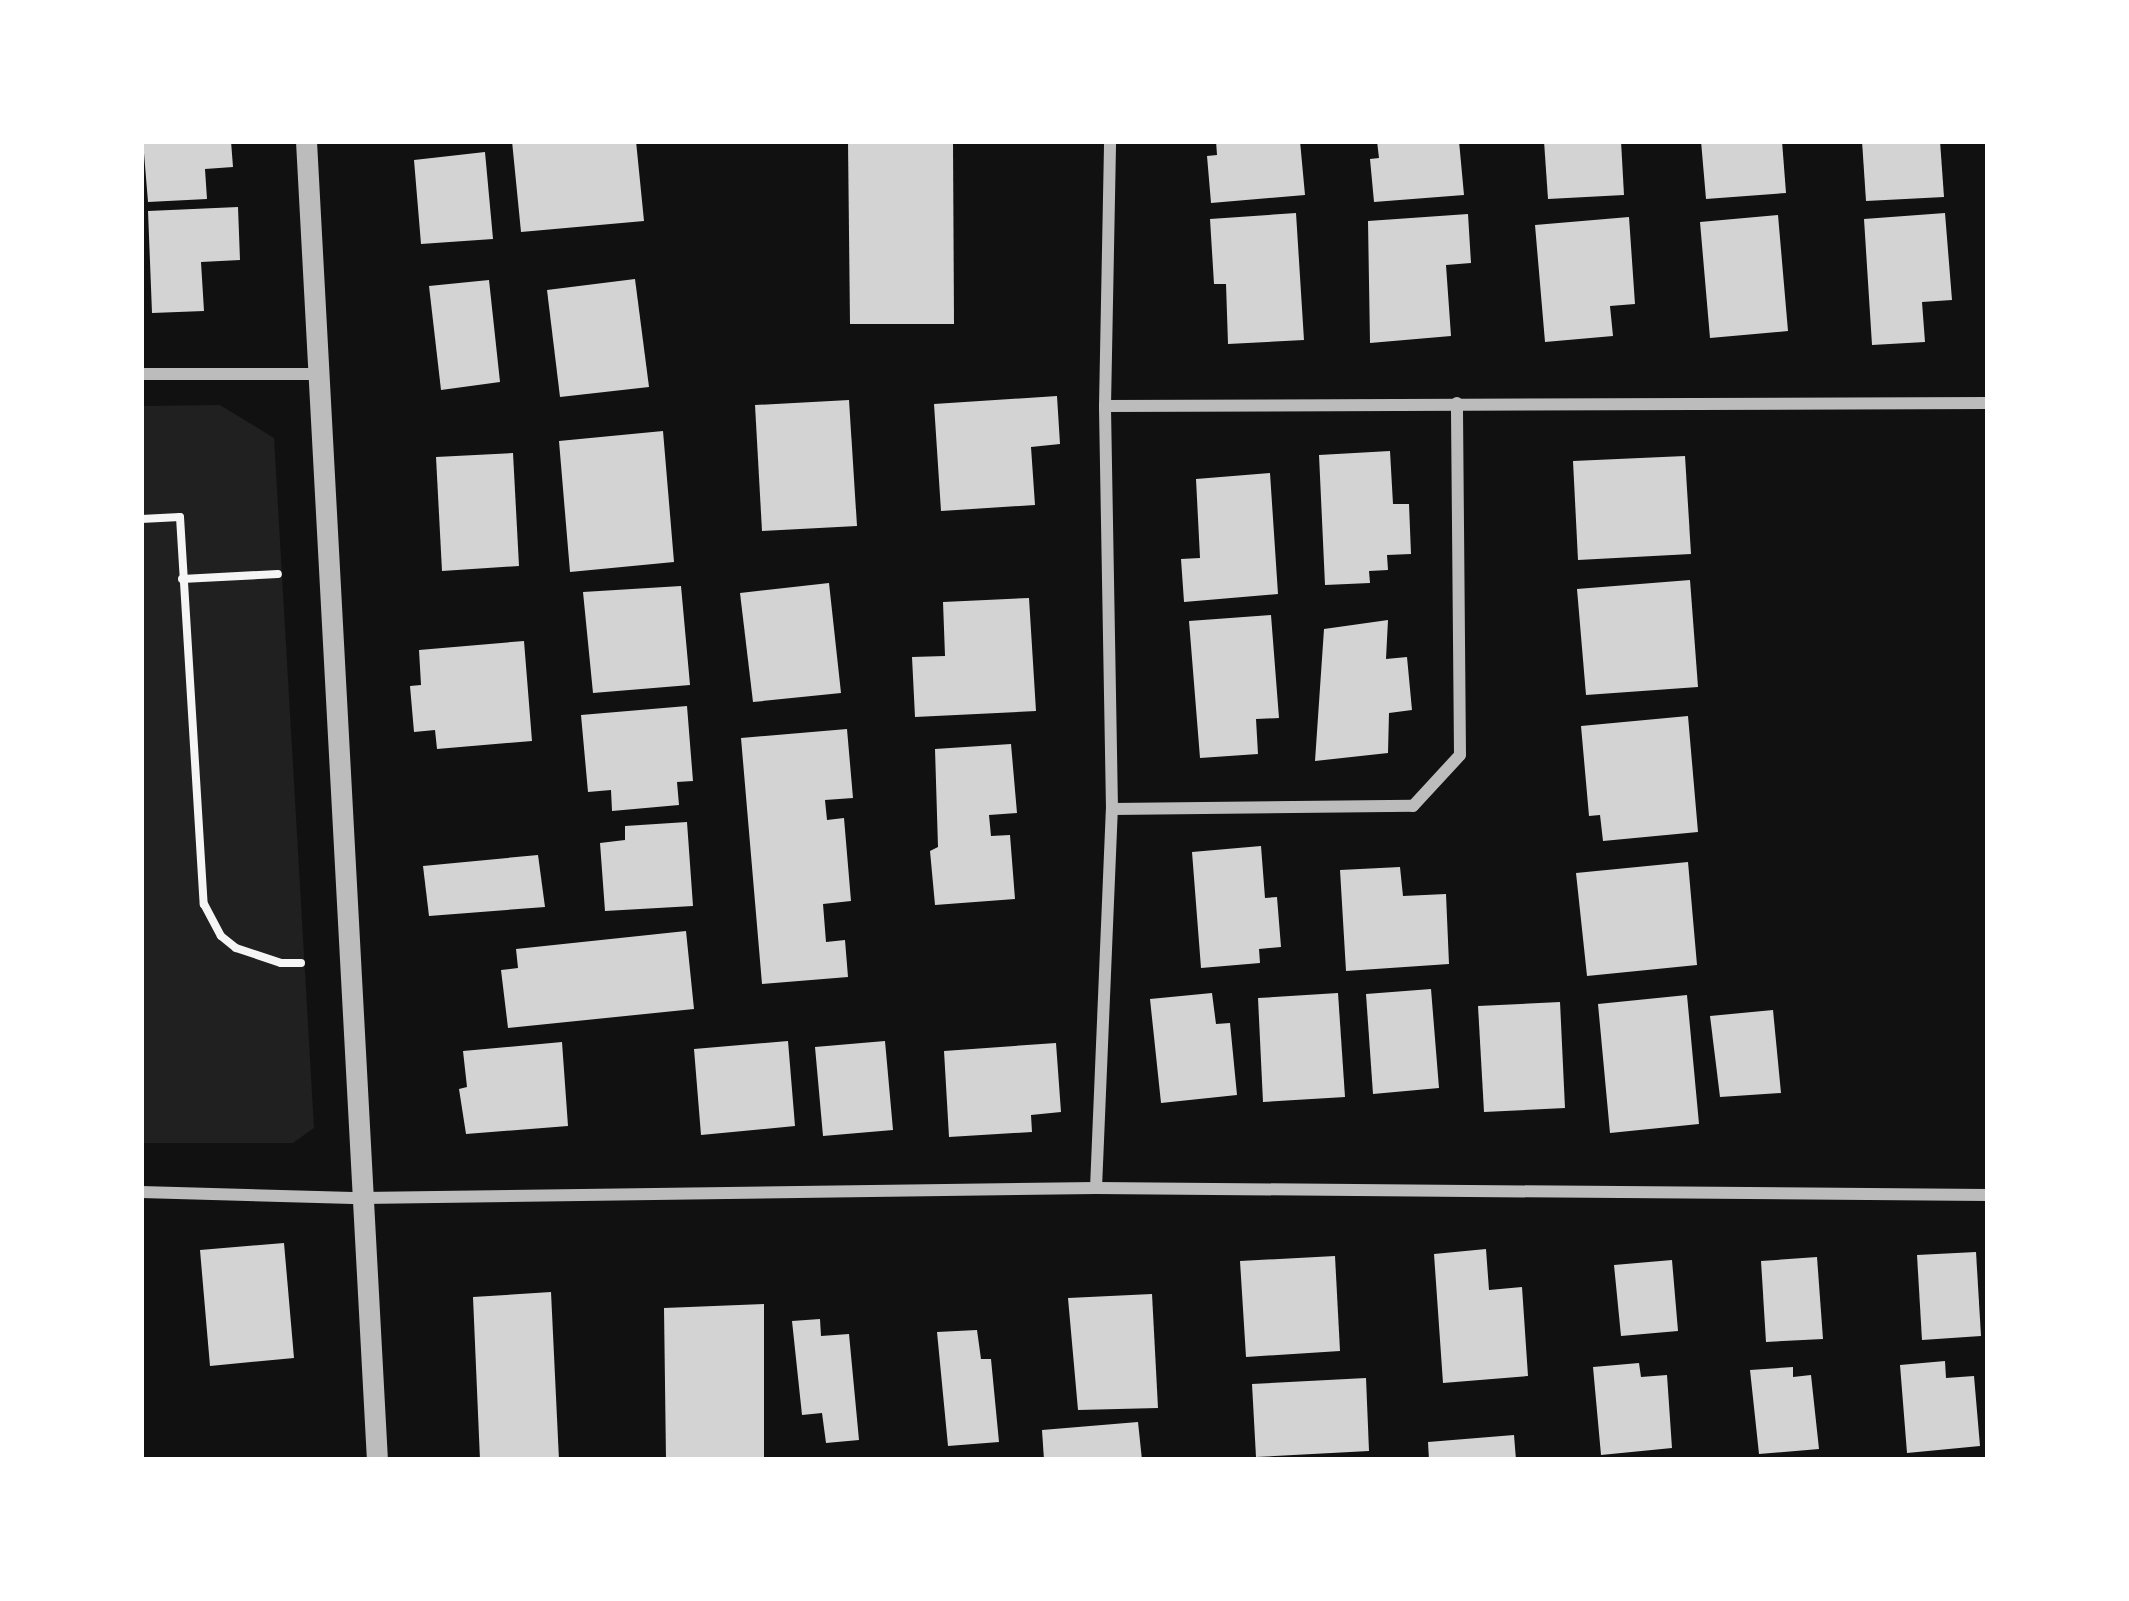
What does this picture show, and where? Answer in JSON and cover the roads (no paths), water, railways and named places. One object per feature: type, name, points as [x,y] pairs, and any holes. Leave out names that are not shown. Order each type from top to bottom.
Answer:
[{"type":"street","points":[[305,141],[377,1460]]},
{"type":"street","points":[[1096,1188],[1112,809],[1105,406],[1110,141]]},
{"type":"street","points":[[141,374],[317,374]]},
{"type":"street","points":[[1112,809],[1413,806],[1460,755],[1457,403]]},
{"type":"street","points":[[1105,406],[1988,403]]},
{"type":"street","points":[[141,1192],[362,1198],[1096,1188],[1988,1196]]}]
